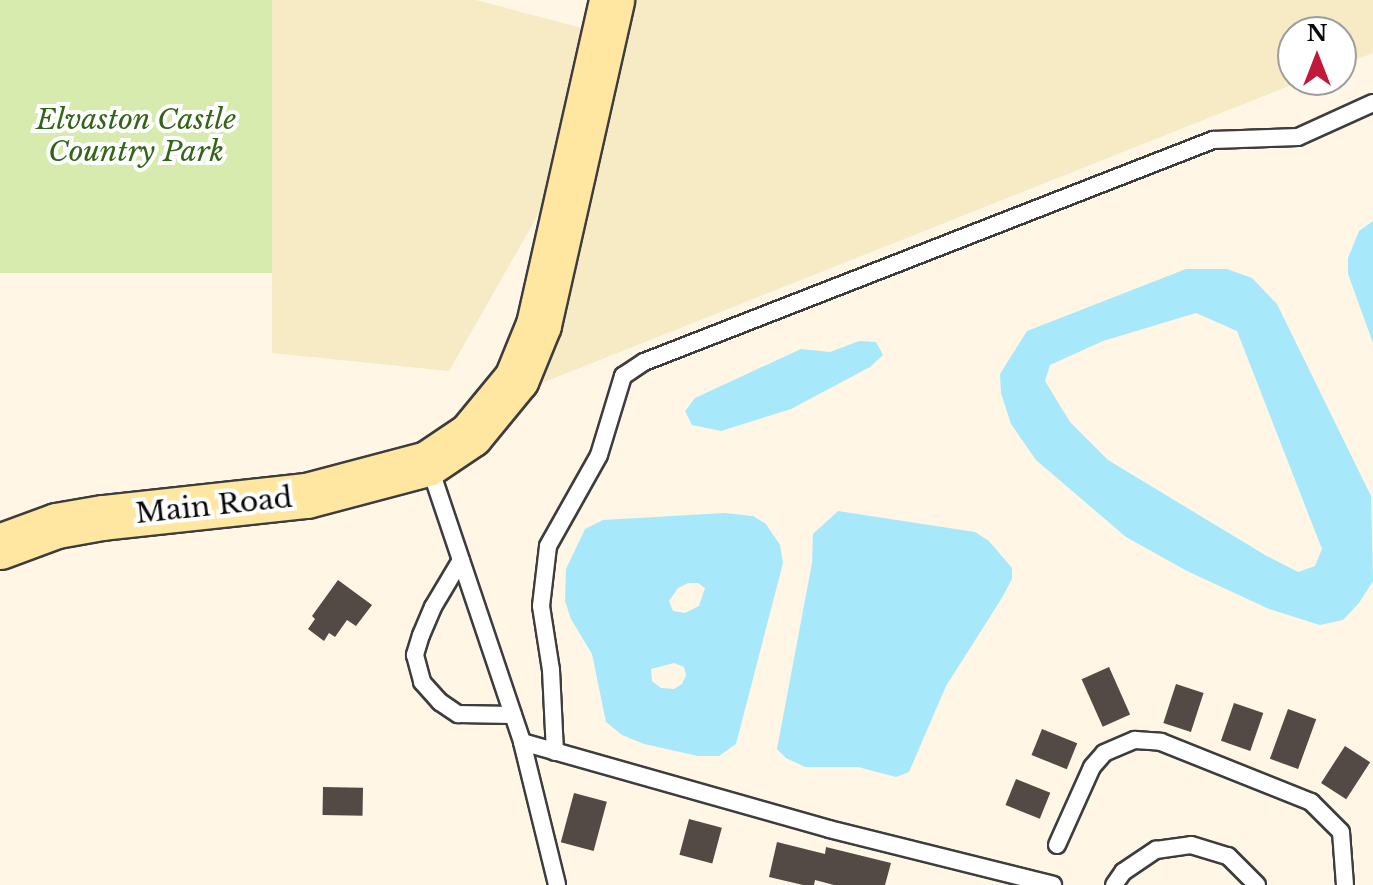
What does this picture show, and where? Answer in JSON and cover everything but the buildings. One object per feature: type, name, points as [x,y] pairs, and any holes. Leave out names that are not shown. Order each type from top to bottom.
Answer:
[{"type":"main road","name":"Main Road","points":[[0,547],[57,526],[103,518],[294,498],[428,464],[463,442],[517,379],[539,325],[612,0]]},
{"type":"lane","points":[[555,752],[551,670],[541,606],[548,546],[599,455],[612,401],[623,376],[644,362],[1213,140],[1298,137],[1373,103]]},
{"type":"lane","points":[[428,464],[522,742],[557,885]]},
{"type":"lane","points":[[461,560],[433,607],[421,635],[415,655],[422,682],[440,702],[458,714],[513,715]]},
{"type":"lane","points":[[1057,845],[1092,767],[1104,753],[1135,740],[1161,742],[1311,802],[1341,832],[1345,885]]},
{"type":"lane","points":[[522,742],[829,829],[1053,885]]},
{"type":"lane","points":[[1114,885],[1123,872],[1156,850],[1191,845],[1228,856],[1257,885]]},
{"type":"shaded area","points":[[272,0],[476,0],[582,28],[547,199],[449,371],[272,353]]},
{"type":"shaded area","points":[[634,0],[1373,0],[1373,53],[1357,59],[1357,16],[1277,16],[1277,91],[542,383],[559,339]]},
{"type":"green space","name":"Elvaston Castle Country Park","points":[[0,0],[272,0],[272,273],[0,273]]},
{"type":"water","points":[[1373,221],[1373,343],[1348,274],[1348,258],[1359,231]]},
{"type":"water","points":[[1186,269],[1227,269],[1252,278],[1277,304],[1371,496],[1373,581],[1359,603],[1343,620],[1320,625],[1269,609],[1187,571],[1126,537],[1036,460],[1011,424],[1001,393],[1000,374],[1027,331]],"holes":[[[1196,313],[1237,331],[1322,549],[1315,566],[1298,572],[1108,460],[1070,422],[1045,381],[1050,365],[1103,341]]]},
{"type":"water","points":[[859,341],[876,342],[883,355],[870,367],[791,409],[721,431],[692,425],[685,411],[695,398],[801,349],[830,352]]},
{"type":"water","points":[[838,511],[975,532],[989,541],[1012,568],[1012,579],[1000,601],[946,686],[909,772],[896,777],[858,767],[805,767],[786,758],[777,749],[812,563],[813,534]]},
{"type":"water","points":[[724,513],[753,516],[766,524],[780,545],[783,563],[736,744],[719,756],[698,756],[644,744],[622,735],[606,722],[592,654],[571,619],[565,601],[566,569],[585,529],[603,520]],"holes":[[[688,583],[698,583],[705,588],[699,606],[685,613],[673,611],[669,601],[678,588]],[[674,663],[684,667],[686,675],[682,684],[674,689],[661,688],[652,681],[651,669]]]}]
